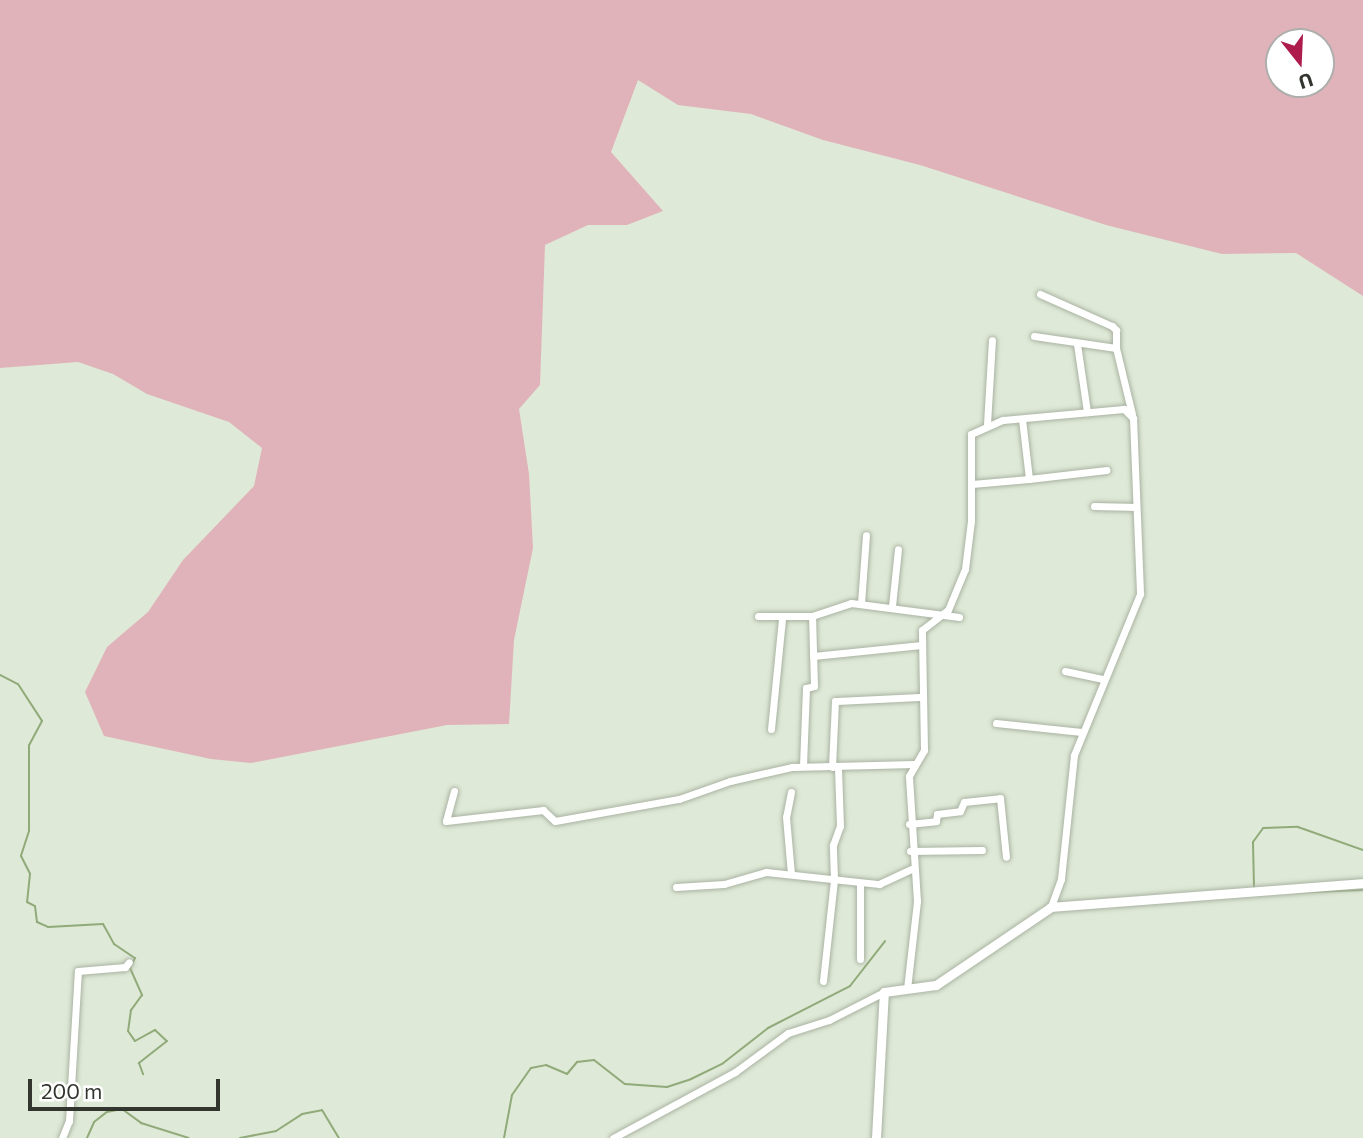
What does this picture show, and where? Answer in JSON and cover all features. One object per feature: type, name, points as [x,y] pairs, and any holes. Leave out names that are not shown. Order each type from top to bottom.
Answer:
[{"type":"street","points":[[1040,294],[1112,326],[1133,418],[1140,594],[1082,732],[1070,774],[1061,879],[1051,907]]},
{"type":"street","points":[[1034,336],[1116,348]]},
{"type":"street","points":[[987,424],[992,340]]},
{"type":"street","points":[[1077,344],[1087,412]]},
{"type":"street","points":[[907,989],[907,964],[916,916],[911,869],[909,776],[923,750],[921,645],[924,625],[950,607],[965,569],[972,484],[971,434],[987,424],[1087,412],[1124,409],[1133,418]]},
{"type":"street","points":[[1022,419],[1029,479]]},
{"type":"street","points":[[972,484],[1106,470]]},
{"type":"street","points":[[1094,506],[1136,508]]},
{"type":"street","points":[[861,603],[866,535]]},
{"type":"street","points":[[892,606],[898,549]]},
{"type":"street","points":[[758,616],[812,616],[842,604],[861,603],[959,617]]},
{"type":"street","points":[[803,766],[806,688],[814,686],[812,616]]},
{"type":"street","points":[[771,729],[782,618]]},
{"type":"street","points":[[813,656],[921,645]]},
{"type":"street","points":[[1065,670],[1103,679]]},
{"type":"street","points":[[823,981],[834,879],[833,845],[840,826],[833,704],[839,697],[921,696]]},
{"type":"street","points":[[996,723],[1082,732]]},
{"type":"street","points":[[454,791],[446,821],[543,810],[557,821],[678,799],[730,781],[803,766],[915,764]]},
{"type":"street","points":[[791,792],[786,817],[791,874]]},
{"type":"street","points":[[909,824],[936,821],[937,814],[960,811],[964,802],[1000,798],[1006,857]]},
{"type":"street","points":[[911,851],[982,850]]},
{"type":"street","points":[[676,887],[724,884],[766,872],[860,884],[889,882],[911,869]]},
{"type":"street","points":[[614,1138],[735,1072],[788,1033],[829,1020],[884,992],[936,985],[1051,907],[1363,883]]},
{"type":"street","points":[[860,884],[860,959]]},
{"type":"street","points":[[62,1138],[69,1121],[79,971],[125,967],[129,962]]},
{"type":"street","points":[[876,1138],[884,992]]},
{"type":"shaded area","points":[[0,0],[1363,0],[1363,296],[1296,253],[1222,254],[1106,225],[920,165],[823,140],[751,114],[678,105],[638,80],[611,152],[663,211],[627,225],[588,225],[545,245],[540,385],[519,409],[529,474],[533,548],[514,640],[509,724],[447,725],[251,763],[211,759],[104,736],[85,692],[107,647],[148,612],[183,560],[254,486],[262,448],[229,422],[147,394],[113,374],[78,362],[0,368]]},
{"type":"waterway","points":[[0,675],[18,684],[42,721],[29,745],[29,831],[21,856],[30,874],[27,902],[35,906],[37,922],[48,927],[103,924],[114,944],[135,958],[130,968],[142,995],[131,1010],[128,1031],[135,1041],[155,1030],[167,1041],[139,1063],[143,1074]]},
{"type":"waterway","points":[[1254,887],[1253,842],[1263,828],[1298,827],[1363,850]]},
{"type":"waterway","points":[[1256,894],[1363,890]]},
{"type":"waterway","points":[[504,1138],[512,1095],[531,1068],[546,1065],[567,1074],[577,1062],[594,1060],[625,1084],[667,1087],[691,1079],[722,1064],[768,1028],[850,986],[885,941]]},
{"type":"waterway","points":[[87,1138],[94,1122],[107,1112],[122,1109],[141,1123],[189,1138]]},
{"type":"waterway","points":[[240,1138],[276,1131],[302,1114],[322,1110],[339,1138]]}]
